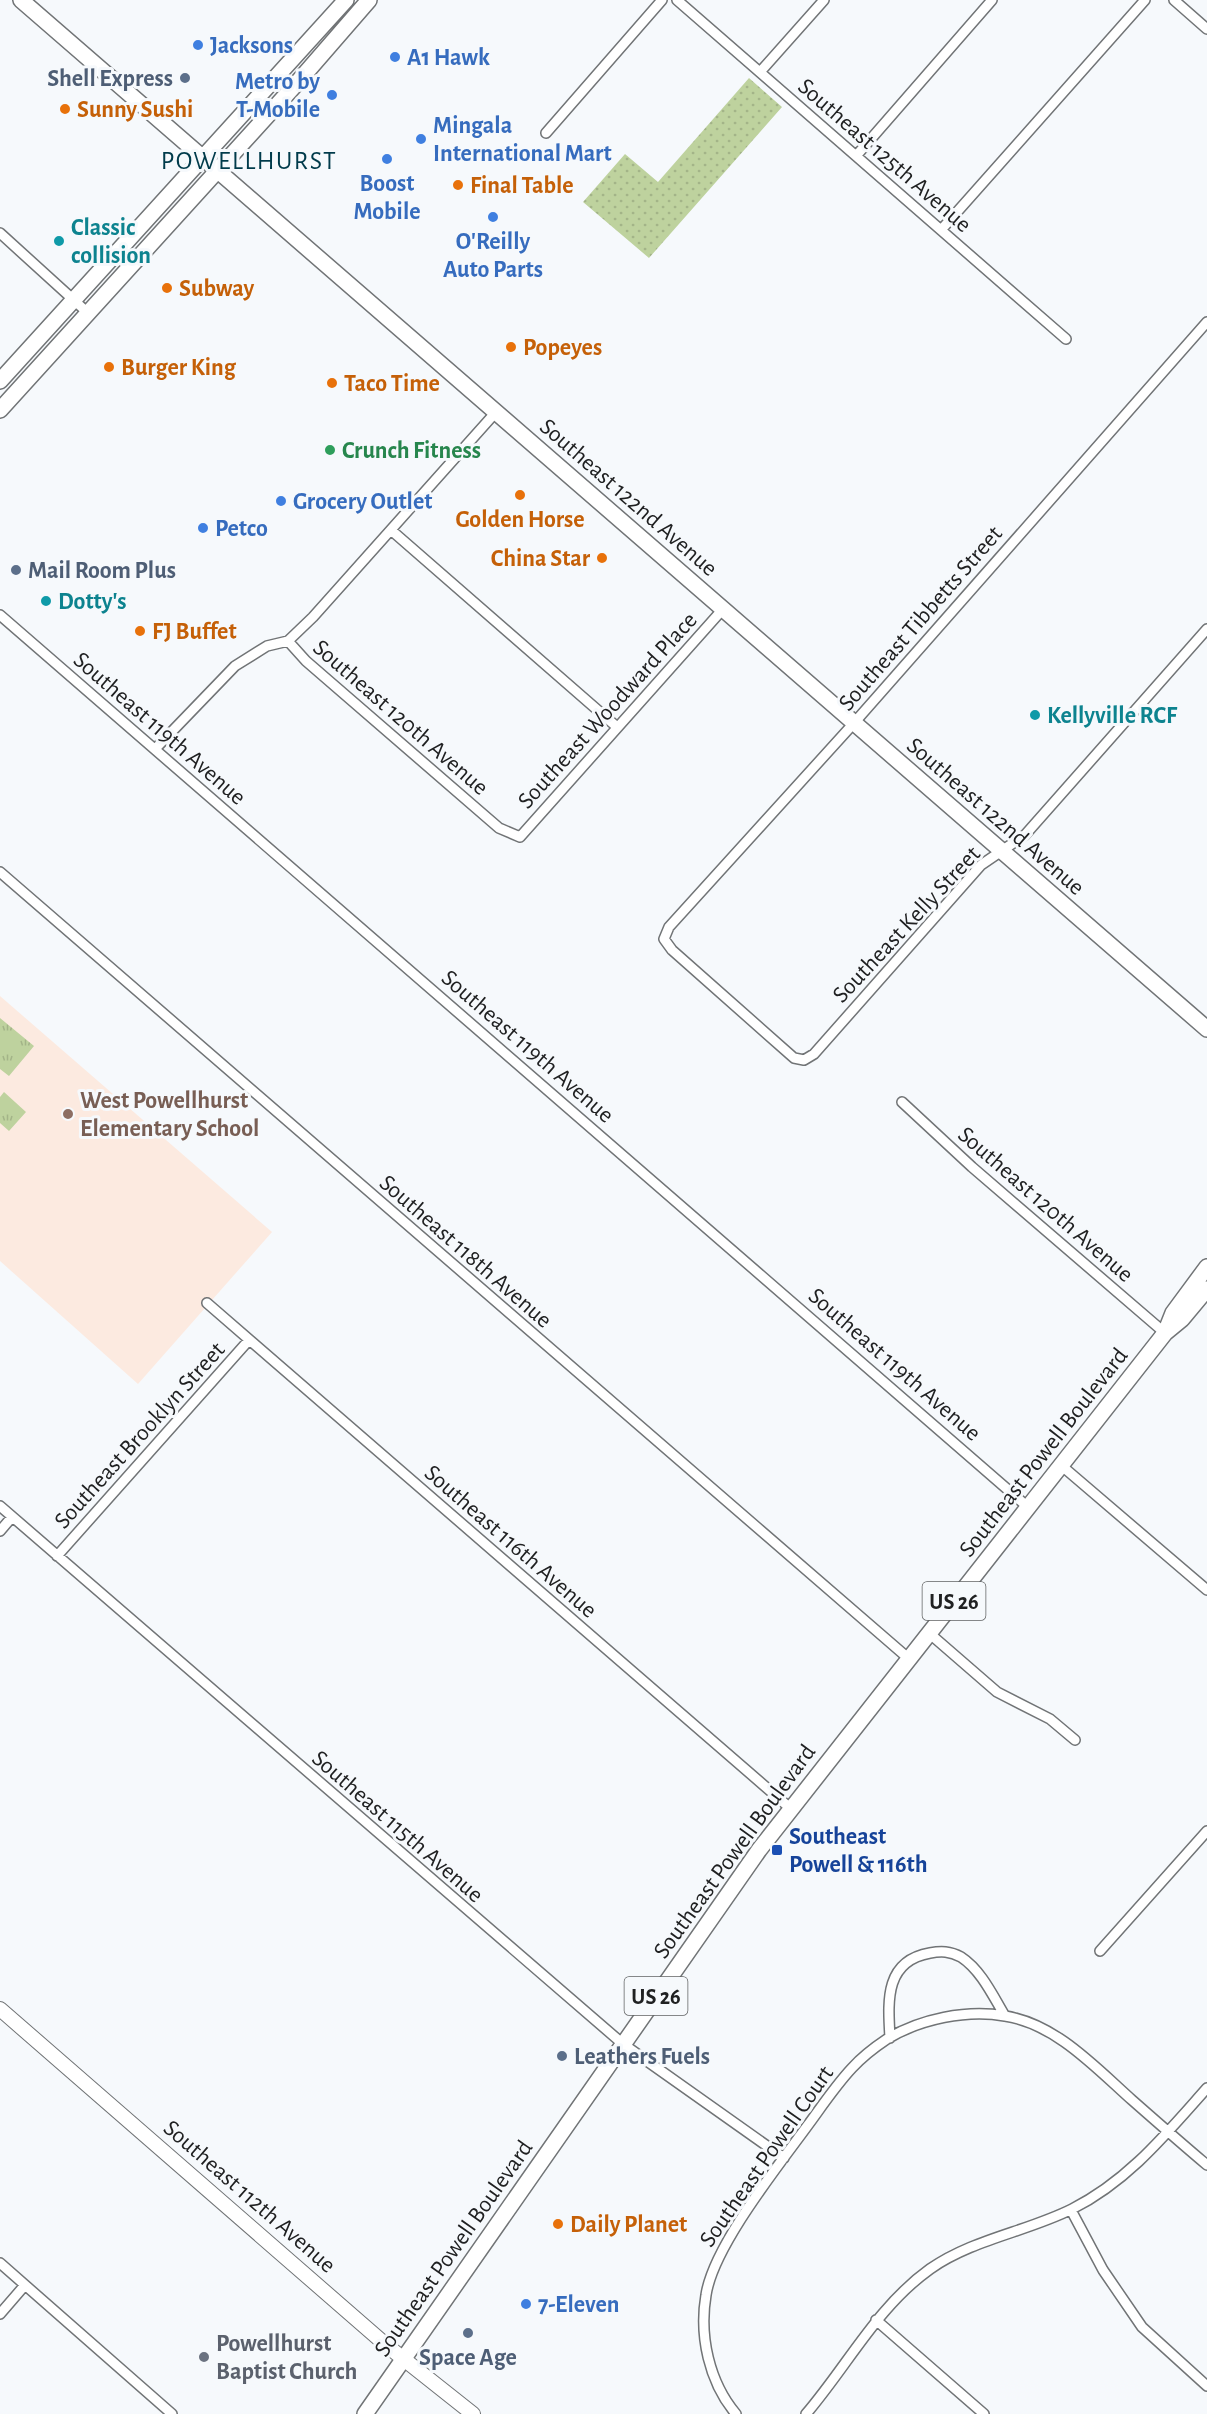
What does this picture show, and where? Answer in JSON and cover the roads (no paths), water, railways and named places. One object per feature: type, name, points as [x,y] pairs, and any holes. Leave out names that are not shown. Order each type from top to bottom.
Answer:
[{"type":"main road","name":"Southeast 122nd Avenue","points":[[21,0],[1207,1029]]},
{"type":"main road","points":[[0,381],[346,0]]},
{"type":"main road","points":[[0,410],[369,0]]},
{"type":"main road","name":"Southeast Powell Boulevard","points":[[1165,1333],[1173,1313],[1207,1267]]},
{"type":"main road","name":"Southeast Powell Boulevard","points":[[365,2414],[790,1808],[1165,1333],[1182,1319],[1207,1289]]},
{"type":"main road","name":"Southeast 112th Avenue","points":[[0,2009],[403,2359],[473,2414]]},
{"type":"street","points":[[546,133],[662,0]]},
{"type":"street","name":"Southeast 125th Avenue","points":[[677,0],[1066,339]]},
{"type":"street","points":[[760,72],[824,0]]},
{"type":"street","points":[[856,156],[992,0]]},
{"type":"street","points":[[941,230],[1145,0]]},
{"type":"street","points":[[1174,0],[1207,28]]},
{"type":"street","points":[[0,233],[88,313]]},
{"type":"street","name":"Southeast Tibbetts Street","points":[[804,1060],[794,1058],[672,950],[664,939],[669,927],[854,723],[1207,322]]},
{"type":"street","points":[[155,749],[235,666],[267,646],[288,641],[496,412]]},
{"type":"street","points":[[391,530],[617,727]]},
{"type":"street","name":"Southeast Woodward Place","points":[[520,837],[723,609]]},
{"type":"street","name":"Southeast 119th Avenue","points":[[0,615],[1029,1508]]},
{"type":"street","name":"Southeast Kelly Street","points":[[804,1060],[814,1054],[981,866],[1025,835],[1207,629]]},
{"type":"street","name":"Southeast 120th Avenue","points":[[288,641],[306,661],[499,828],[520,837]]},
{"type":"street","name":"Southeast 118th Avenue","points":[[0,872],[908,1658]]},
{"type":"street","name":"Southeast 120th Avenue","points":[[902,1102],[981,1175],[1165,1333]]},
{"type":"street","name":"Southeast 116th Avenue","points":[[207,1303],[790,1808]]},
{"type":"street","name":"Southeast Brooklyn Street","points":[[57,1556],[249,1340]]},
{"type":"street","points":[[1062,1466],[1207,1590]]},
{"type":"street","name":"Southeast 115th Avenue","points":[[0,1506],[623,2044],[784,2158]]},
{"type":"street","points":[[0,1531],[12,1517]]},
{"type":"street","points":[[929,1633],[997,1692],[1050,1719],[1075,1740]]},
{"type":"street","points":[[1100,1951],[1207,1831]]},
{"type":"street","points":[[890,2038],[890,1987],[902,1966],[920,1955],[942,1951],[962,1958],[979,1975],[1005,2016]]},
{"type":"street","name":"Southeast Powell Court","points":[[736,2414],[716,2384],[704,2334],[706,2294],[721,2252],[784,2158],[844,2076],[890,2038],[918,2025],[952,2016],[1005,2016],[1025,2021],[1056,2036],[1081,2054],[1168,2132]]},
{"type":"street","points":[[807,2414],[876,2320],[907,2287],[952,2256],[1071,2210],[1120,2180],[1168,2132],[1207,2088]]},
{"type":"street","points":[[1168,2132],[1207,2166]]},
{"type":"street","points":[[1071,2210],[1103,2270],[1142,2327],[1207,2386]]},
{"type":"street","points":[[0,2264],[172,2414]]},
{"type":"street","points":[[0,2314],[25,2285]]},
{"type":"street","points":[[876,2320],[984,2414]]},
{"type":"place","name":"Jacksons","points":[[198,45]]},
{"type":"place","name":"A1 Hawk","points":[[395,57]]},
{"type":"place","name":"Shell Express","points":[[185,78]]},
{"type":"place","name":"Metro by T-Mobile","points":[[332,95]]},
{"type":"place","name":"Sunny Sushi","points":[[65,109]]},
{"type":"place","name":"Mingala International Mart","points":[[421,139]]},
{"type":"place","name":"Boost Mobile","points":[[387,159]]},
{"type":"place","name":"Final Table","points":[[458,185]]},
{"type":"place","name":"O'Reilly Auto Parts","points":[[493,217]]},
{"type":"place","name":"Classic collision","points":[[59,241]]},
{"type":"place","name":"Subway","points":[[167,288]]},
{"type":"place","name":"Popeyes","points":[[511,347]]},
{"type":"place","name":"Burger King","points":[[109,367]]},
{"type":"place","name":"Taco Time","points":[[332,383]]},
{"type":"place","name":"Crunch Fitness","points":[[330,450]]},
{"type":"place","name":"Golden Horse","points":[[520,495]]},
{"type":"place","name":"Grocery Outlet","points":[[281,501]]},
{"type":"place","name":"Petco","points":[[203,528]]},
{"type":"place","name":"China Star","points":[[602,558]]},
{"type":"place","name":"Mail Room Plus","points":[[16,570]]},
{"type":"place","name":"Dotty's","points":[[46,601]]},
{"type":"place","name":"FJ Buffet","points":[[140,631]]},
{"type":"place","name":"Kellyville RCF","points":[[1035,715]]},
{"type":"place","name":"West Powellhurst Elementary School","points":[[68,1114]]},
{"type":"place","name":"Southeast Powell & 116th","points":[[777,1850]]},
{"type":"place","name":"Leathers Fuels","points":[[562,2056]]},
{"type":"place","name":"Daily Planet","points":[[558,2224]]},
{"type":"place","name":"7-Eleven","points":[[526,2304]]},
{"type":"place","name":"Space Age","points":[[468,2333]]},
{"type":"place","name":"Powellhurst Baptist Church","points":[[204,2357]]},
{"type":"district","name":"POWELLHURST","points":[[249,160]]}]
